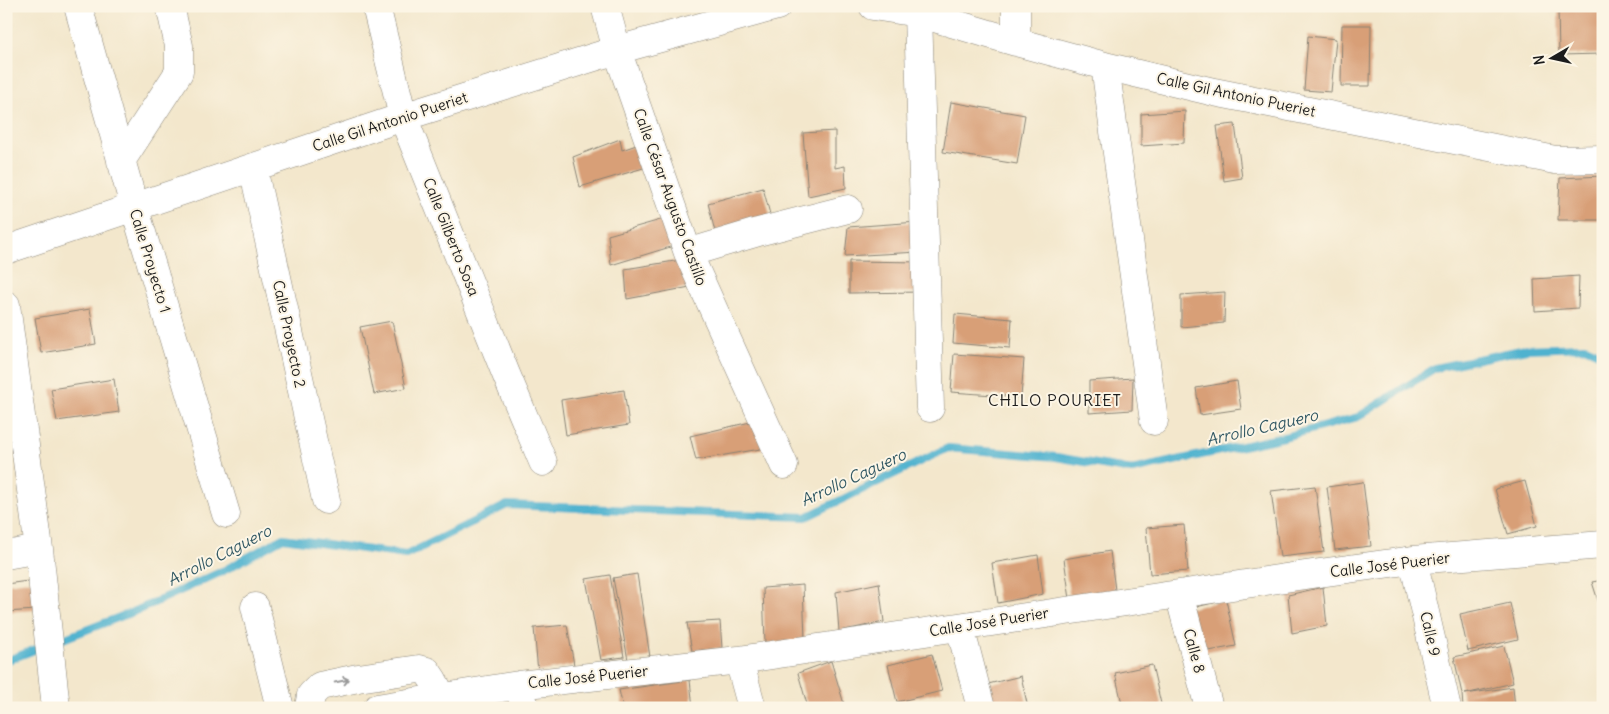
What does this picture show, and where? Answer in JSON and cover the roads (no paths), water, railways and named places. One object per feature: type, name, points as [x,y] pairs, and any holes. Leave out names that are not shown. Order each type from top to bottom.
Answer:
[{"type":"street","name":"Calle Proyecto 1","points":[[78,6],[134,206],[226,514]]},
{"type":"street","points":[[121,161],[179,72],[179,46],[170,6]]},
{"type":"street","name":"Calle Gilberto Sosa","points":[[376,6],[403,117],[543,462]]},
{"type":"street","name":"Calle César Augusto Castillo","points":[[605,6],[617,50],[688,253],[784,465]]},
{"type":"street","name":"Calle Gil Antonio Pueriet","points":[[6,250],[403,117],[617,50],[777,6]]},
{"type":"street","name":"Calle Gil Antonio Pueriet","points":[[873,6],[918,13],[1105,66],[1214,92],[1555,160],[1603,159]]},
{"type":"street","points":[[1016,6],[1016,42]]},
{"type":"street","points":[[918,13],[930,408]]},
{"type":"street","points":[[1105,66],[1154,421]]},
{"type":"street","name":"Calle Proyecto 2","points":[[253,168],[326,500]]},
{"type":"street","points":[[688,253],[758,232],[848,209]]},
{"type":"street","points":[[6,305],[38,549],[56,708]]},
{"type":"street","name":"Calle José Puerier","points":[[377,708],[442,697],[522,696],[960,626],[1413,560],[1603,545]]},
{"type":"street","points":[[6,554],[38,549]]},
{"type":"street","name":"Calle 9","points":[[1413,560],[1447,708]]},
{"type":"street","name":"Calle 8","points":[[1179,594],[1209,708]]},
{"type":"street","points":[[255,607],[280,708]]},
{"type":"street","points":[[960,626],[981,708]]},
{"type":"street","points":[[739,660],[752,708]]},
{"type":"street","points":[[309,708],[311,695],[320,686],[419,669],[428,672],[442,697]]},
{"type":"waterway","name":"Arrollo Caguero","points":[[55,642],[138,610],[223,571],[283,538],[406,555],[507,505],[806,517],[948,448],[1056,457],[1132,470],[1284,437],[1358,417],[1435,368],[1526,349],[1585,347],[1603,355]]},
{"type":"waterway","name":"Arrollo Caguero","points":[[6,661],[44,646]]},
{"type":"district","name":"CHILO POURIET","points":[[1055,400]]}]
